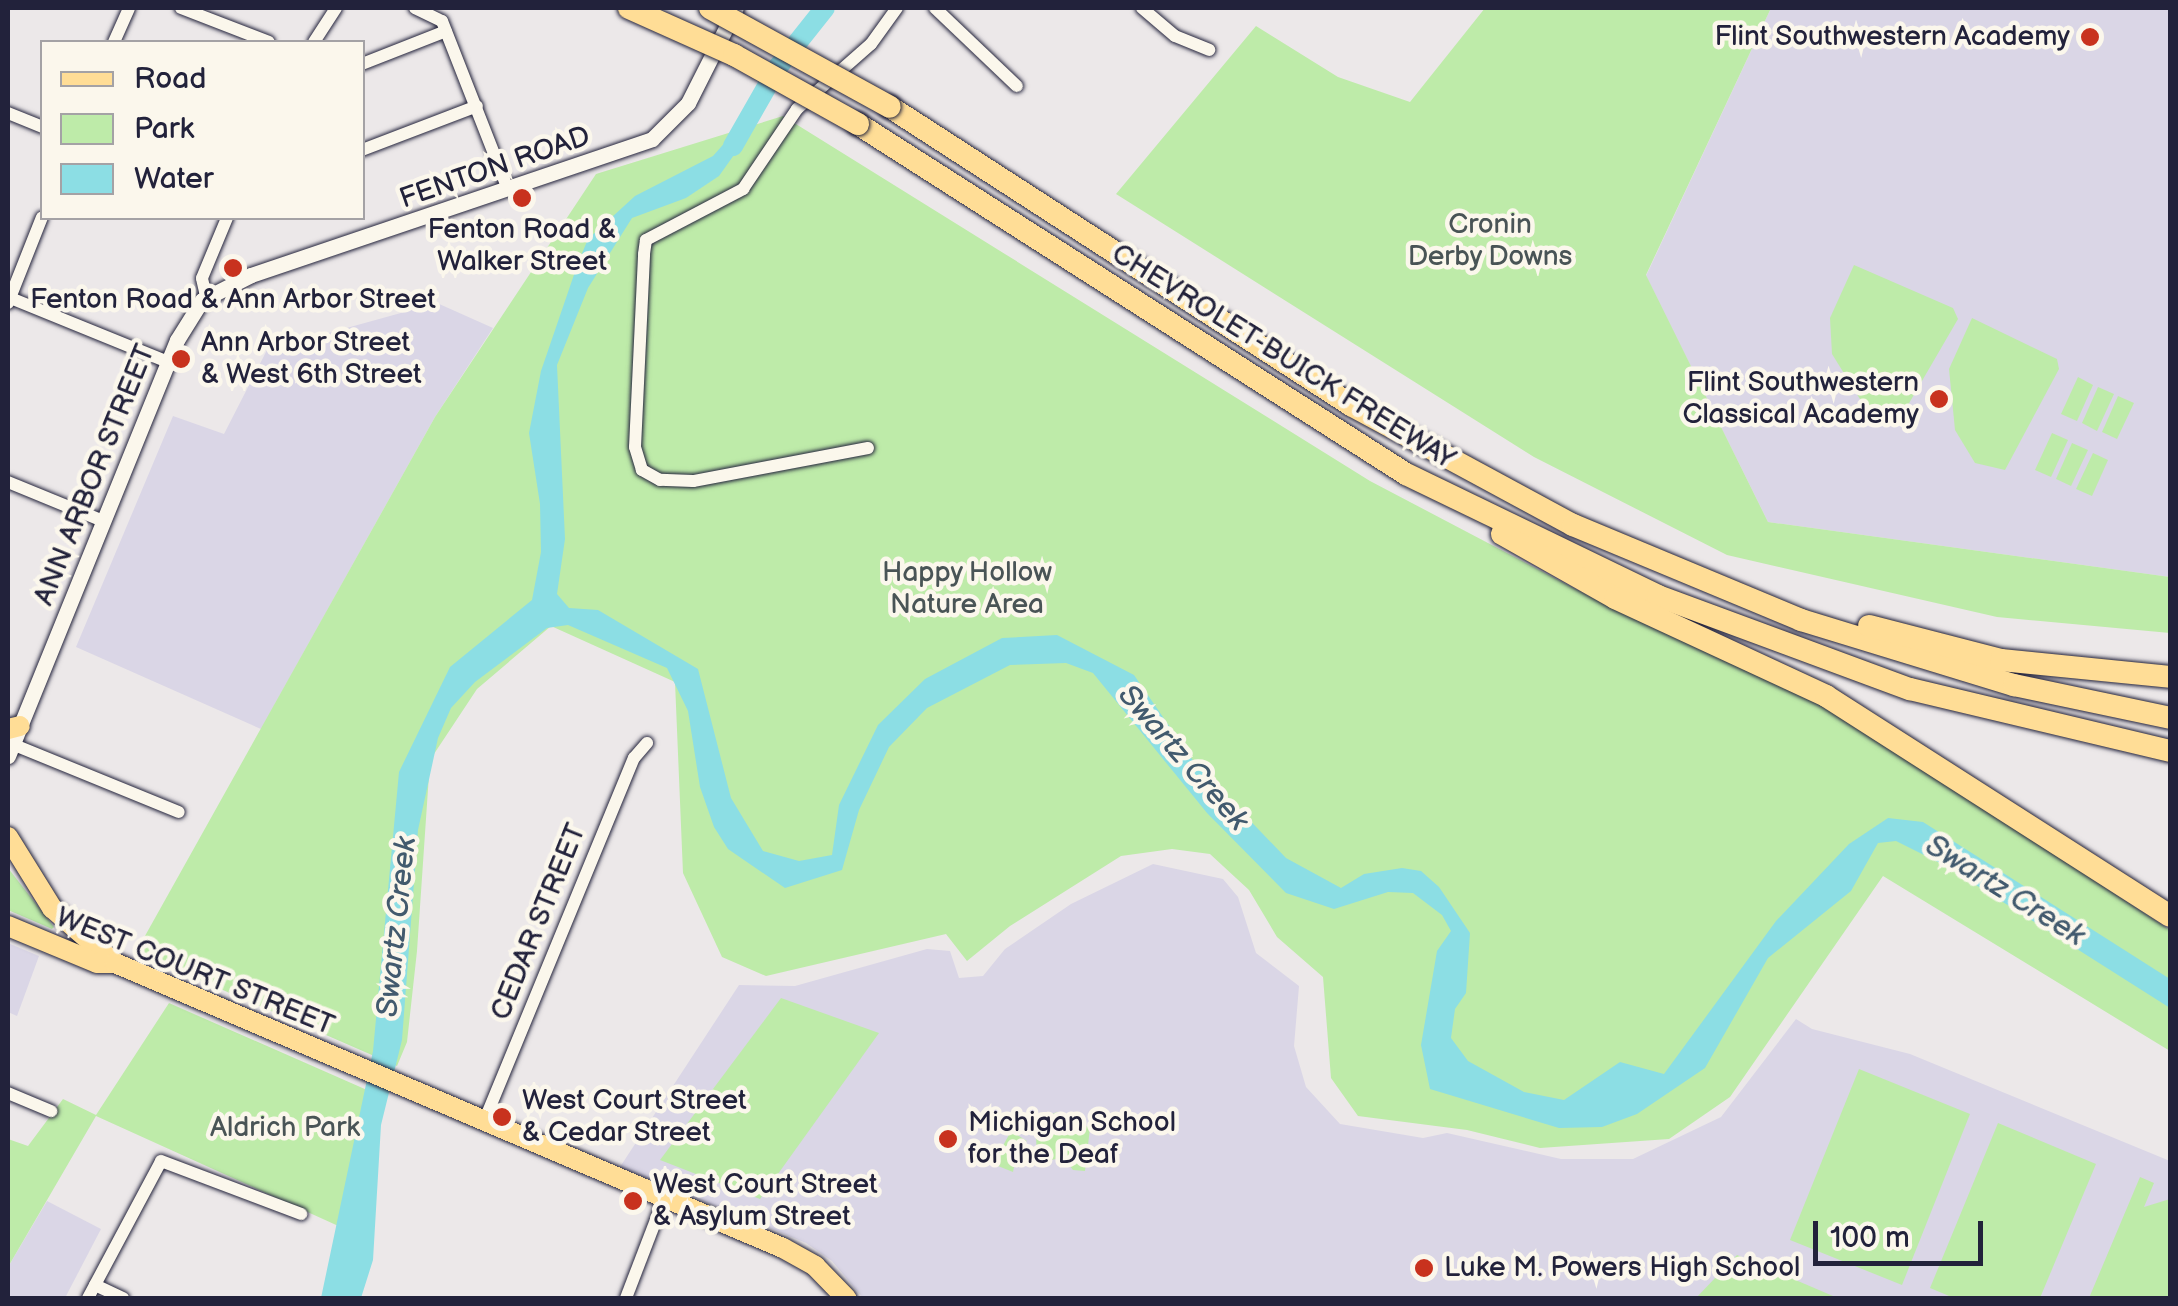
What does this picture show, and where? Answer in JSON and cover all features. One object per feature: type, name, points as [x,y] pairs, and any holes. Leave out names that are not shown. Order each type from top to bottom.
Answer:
[{"type":"highway","name":"CHEVROLET-BUICK FREEWAY","points":[[629,8],[722,49],[858,124],[1406,474],[1762,640],[1929,694],[2170,751]]},
{"type":"highway","name":"CHEVROLET-BUICK FREEWAY","points":[[710,8],[890,107],[1351,405],[1498,488],[1640,556],[1910,654],[2170,718]]},
{"type":"highway","points":[[1406,474],[1556,568],[1836,702],[2170,916]]},
{"type":"highway","points":[[1640,556],[1970,654],[2170,677]]},
{"type":"main road","points":[[8,837],[46,901],[115,964]]},
{"type":"main road","name":"WEST COURT STREET","points":[[8,926],[97,963],[115,964],[194,996],[483,1124],[790,1251],[834,1293]]},
{"type":"street","points":[[115,40],[129,8]]},
{"type":"street","points":[[181,8],[264,40]]},
{"type":"street","points":[[315,40],[336,8]]},
{"type":"street","points":[[415,8],[436,14],[446,31],[508,190]]},
{"type":"street","name":"FENTON ROAD","points":[[206,296],[658,135],[694,94],[736,8]]},
{"type":"street","points":[[868,448],[693,480],[660,480],[642,470],[635,447],[644,254],[646,240],[743,189],[797,109],[871,44],[897,8]]},
{"type":"street","points":[[935,8],[1017,86]]},
{"type":"street","points":[[1142,8],[1175,36],[1209,50]]},
{"type":"street","points":[[365,63],[446,31]]},
{"type":"street","points":[[365,149],[476,106]]},
{"type":"street","points":[[8,113],[40,126]]},
{"type":"street","points":[[41,220],[8,300],[168,362]]},
{"type":"street","name":"ANN ARBOR STREET","points":[[12,739],[168,362],[206,296],[202,278],[225,220]]},
{"type":"street","points":[[8,482],[103,521]]},
{"type":"street","points":[[12,739],[179,812]]},
{"type":"street","name":"CEDAR STREET","points":[[483,1124],[634,758],[647,742]]},
{"type":"street","points":[[8,1093],[51,1111]]},
{"type":"street","points":[[123,1298],[91,1292],[161,1161],[302,1214]]},
{"type":"street","points":[[626,1298],[664,1198]]},
{"type":"shaded area","name":"Flint Southwestern Classical Academy","points":[[1771,8],[2170,8],[2170,577],[1768,522],[1646,276]]},
{"type":"shaded area","points":[[437,303],[493,328],[435,417],[261,729],[76,647],[173,416],[224,434],[267,350]]},
{"type":"shaded area","points":[[1153,864],[1223,879],[1238,897],[1256,953],[1299,986],[1294,1046],[1306,1087],[1340,1124],[1423,1138],[1447,1133],[1561,1159],[1633,1159],[1721,1117],[1796,1019],[1812,1029],[1910,1054],[2170,1161],[2170,1298],[863,1298],[832,1261],[806,1243],[620,1167],[739,985],[795,986],[927,949],[950,951],[959,978],[983,976],[1005,949],[1071,904]]},
{"type":"shaded area","points":[[8,943],[39,956],[17,1016],[8,1012]]},
{"type":"shaded area","points":[[47,1201],[101,1229],[65,1298],[8,1298],[8,1267]]},
{"type":"green space","name":"Cronin Derby Downs","points":[[1485,8],[1771,8],[1646,275],[1768,522],[2170,577],[2170,633],[1997,617],[1727,555],[1534,457],[1116,194],[1256,26],[1338,77],[1410,102]]},
{"type":"green space","name":"Happy Hollow Nature Area","points":[[783,116],[1370,481],[1606,605],[1822,703],[2170,930],[2170,1051],[1883,876],[1730,1097],[1669,1139],[1540,1148],[1467,1130],[1358,1116],[1331,1078],[1323,977],[1277,937],[1249,890],[1210,854],[1172,849],[1121,856],[1010,926],[967,961],[946,934],[766,976],[722,957],[683,873],[675,682],[551,626],[477,689],[430,760],[417,951],[407,1042],[397,1066],[136,952],[435,417],[596,174]]},
{"type":"green space","points":[[1854,265],[1953,308],[1958,319],[1901,417],[1868,412],[1832,354],[1830,318]]},
{"type":"green space","points":[[1972,318],[2057,359],[2059,369],[2005,470],[1975,463],[1955,430],[1949,369]]},
{"type":"green space","points":[[2078,377],[2093,385],[2077,421],[2061,414]]},
{"type":"green space","points":[[2098,387],[2114,394],[2097,431],[2082,423]]},
{"type":"green space","points":[[2118,396],[2134,403],[2117,439],[2102,432]]},
{"type":"green space","points":[[2052,433],[2068,440],[2051,477],[2035,470]]},
{"type":"green space","points":[[2072,443],[2088,450],[2071,486],[2056,479]]},
{"type":"green space","points":[[2093,453],[2108,460],[2092,496],[2076,489]]},
{"type":"green space","points":[[8,868],[54,927],[52,929],[8,910]]},
{"type":"green space","points":[[781,998],[879,1033],[760,1199],[660,1160]]},
{"type":"green space","name":"Aldrich Park","points":[[169,1003],[367,1090],[345,1229],[96,1116],[8,1267],[8,1139],[28,1146],[63,1099],[96,1115]]},
{"type":"green space","points":[[1859,1069],[1970,1114],[1902,1285],[1790,1240]]},
{"type":"green space","points":[[1057,1112],[1090,1128],[1085,1171],[1073,1170],[1063,1157],[1048,1161],[1037,1154],[1035,1122]]},
{"type":"green space","points":[[1998,1123],[2096,1164],[2040,1298],[1954,1298],[1930,1288]]},
{"type":"green space","points":[[1011,1131],[1027,1141],[1018,1147],[1013,1172],[993,1164]]},
{"type":"green space","points":[[2140,1177],[2154,1183],[2144,1207],[2170,1199],[2170,1298],[2089,1298]]},
{"type":"green space","points":[[1737,1255],[1833,1296],[1834,1298],[1696,1298]]},
{"type":"water","name":"Swartz Creek","points":[[756,124],[719,176],[686,198],[632,218],[588,288],[557,365],[565,539],[557,594],[569,608],[598,610],[698,669],[731,798],[763,851],[799,861],[832,855],[839,805],[878,725],[925,679],[1002,638],[1057,635],[1134,675],[1194,762],[1286,858],[1341,888],[1364,874],[1402,868],[1421,871],[1439,887],[1470,933],[1466,993],[1455,1009],[1451,1038],[1468,1061],[1524,1092],[1564,1100],[1620,1062],[1664,1074],[1776,921],[1849,844],[1888,818],[1923,822],[2170,979],[2170,1008],[1946,866],[1896,841],[1878,843],[1851,891],[1768,958],[1705,1068],[1637,1114],[1602,1127],[1559,1128],[1430,1089],[1421,1045],[1437,951],[1451,931],[1442,915],[1413,893],[1388,892],[1334,909],[1286,893],[1207,813],[1093,673],[1066,663],[1010,665],[927,708],[889,747],[859,810],[842,870],[785,888],[728,849],[714,827],[700,787],[688,711],[667,668],[568,625],[547,628],[475,682],[451,708],[438,738],[418,830],[402,1040],[381,1125],[373,1260],[361,1298],[321,1298],[373,1051],[399,772],[450,667],[532,600],[541,552],[540,504],[529,433],[541,371],[578,263],[588,239],[635,196],[713,156],[736,130]]},
{"type":"waterway","points":[[733,146],[778,67],[825,8]]},
{"type":"place","name":"Flint Southwestern Academy","points":[[2090,37]]},
{"type":"place","name":"Fenton Road & Walker Street","points":[[522,198]]},
{"type":"place","name":"Fenton Road & Ann Arbor Street","points":[[233,268]]},
{"type":"place","name":"Ann Arbor Street & West 6th Street","points":[[181,359]]},
{"type":"place","name":"Flint Southwestern Classical Academy","points":[[1939,399]]},
{"type":"place","name":"West Court Street & Cedar Street","points":[[502,1117]]},
{"type":"place","name":"Michigan School for the Deaf","points":[[948,1139]]},
{"type":"place","name":"West Court Street & Asylum Street","points":[[633,1201]]},
{"type":"place","name":"Luke M. Powers High School","points":[[1424,1268]]}]
